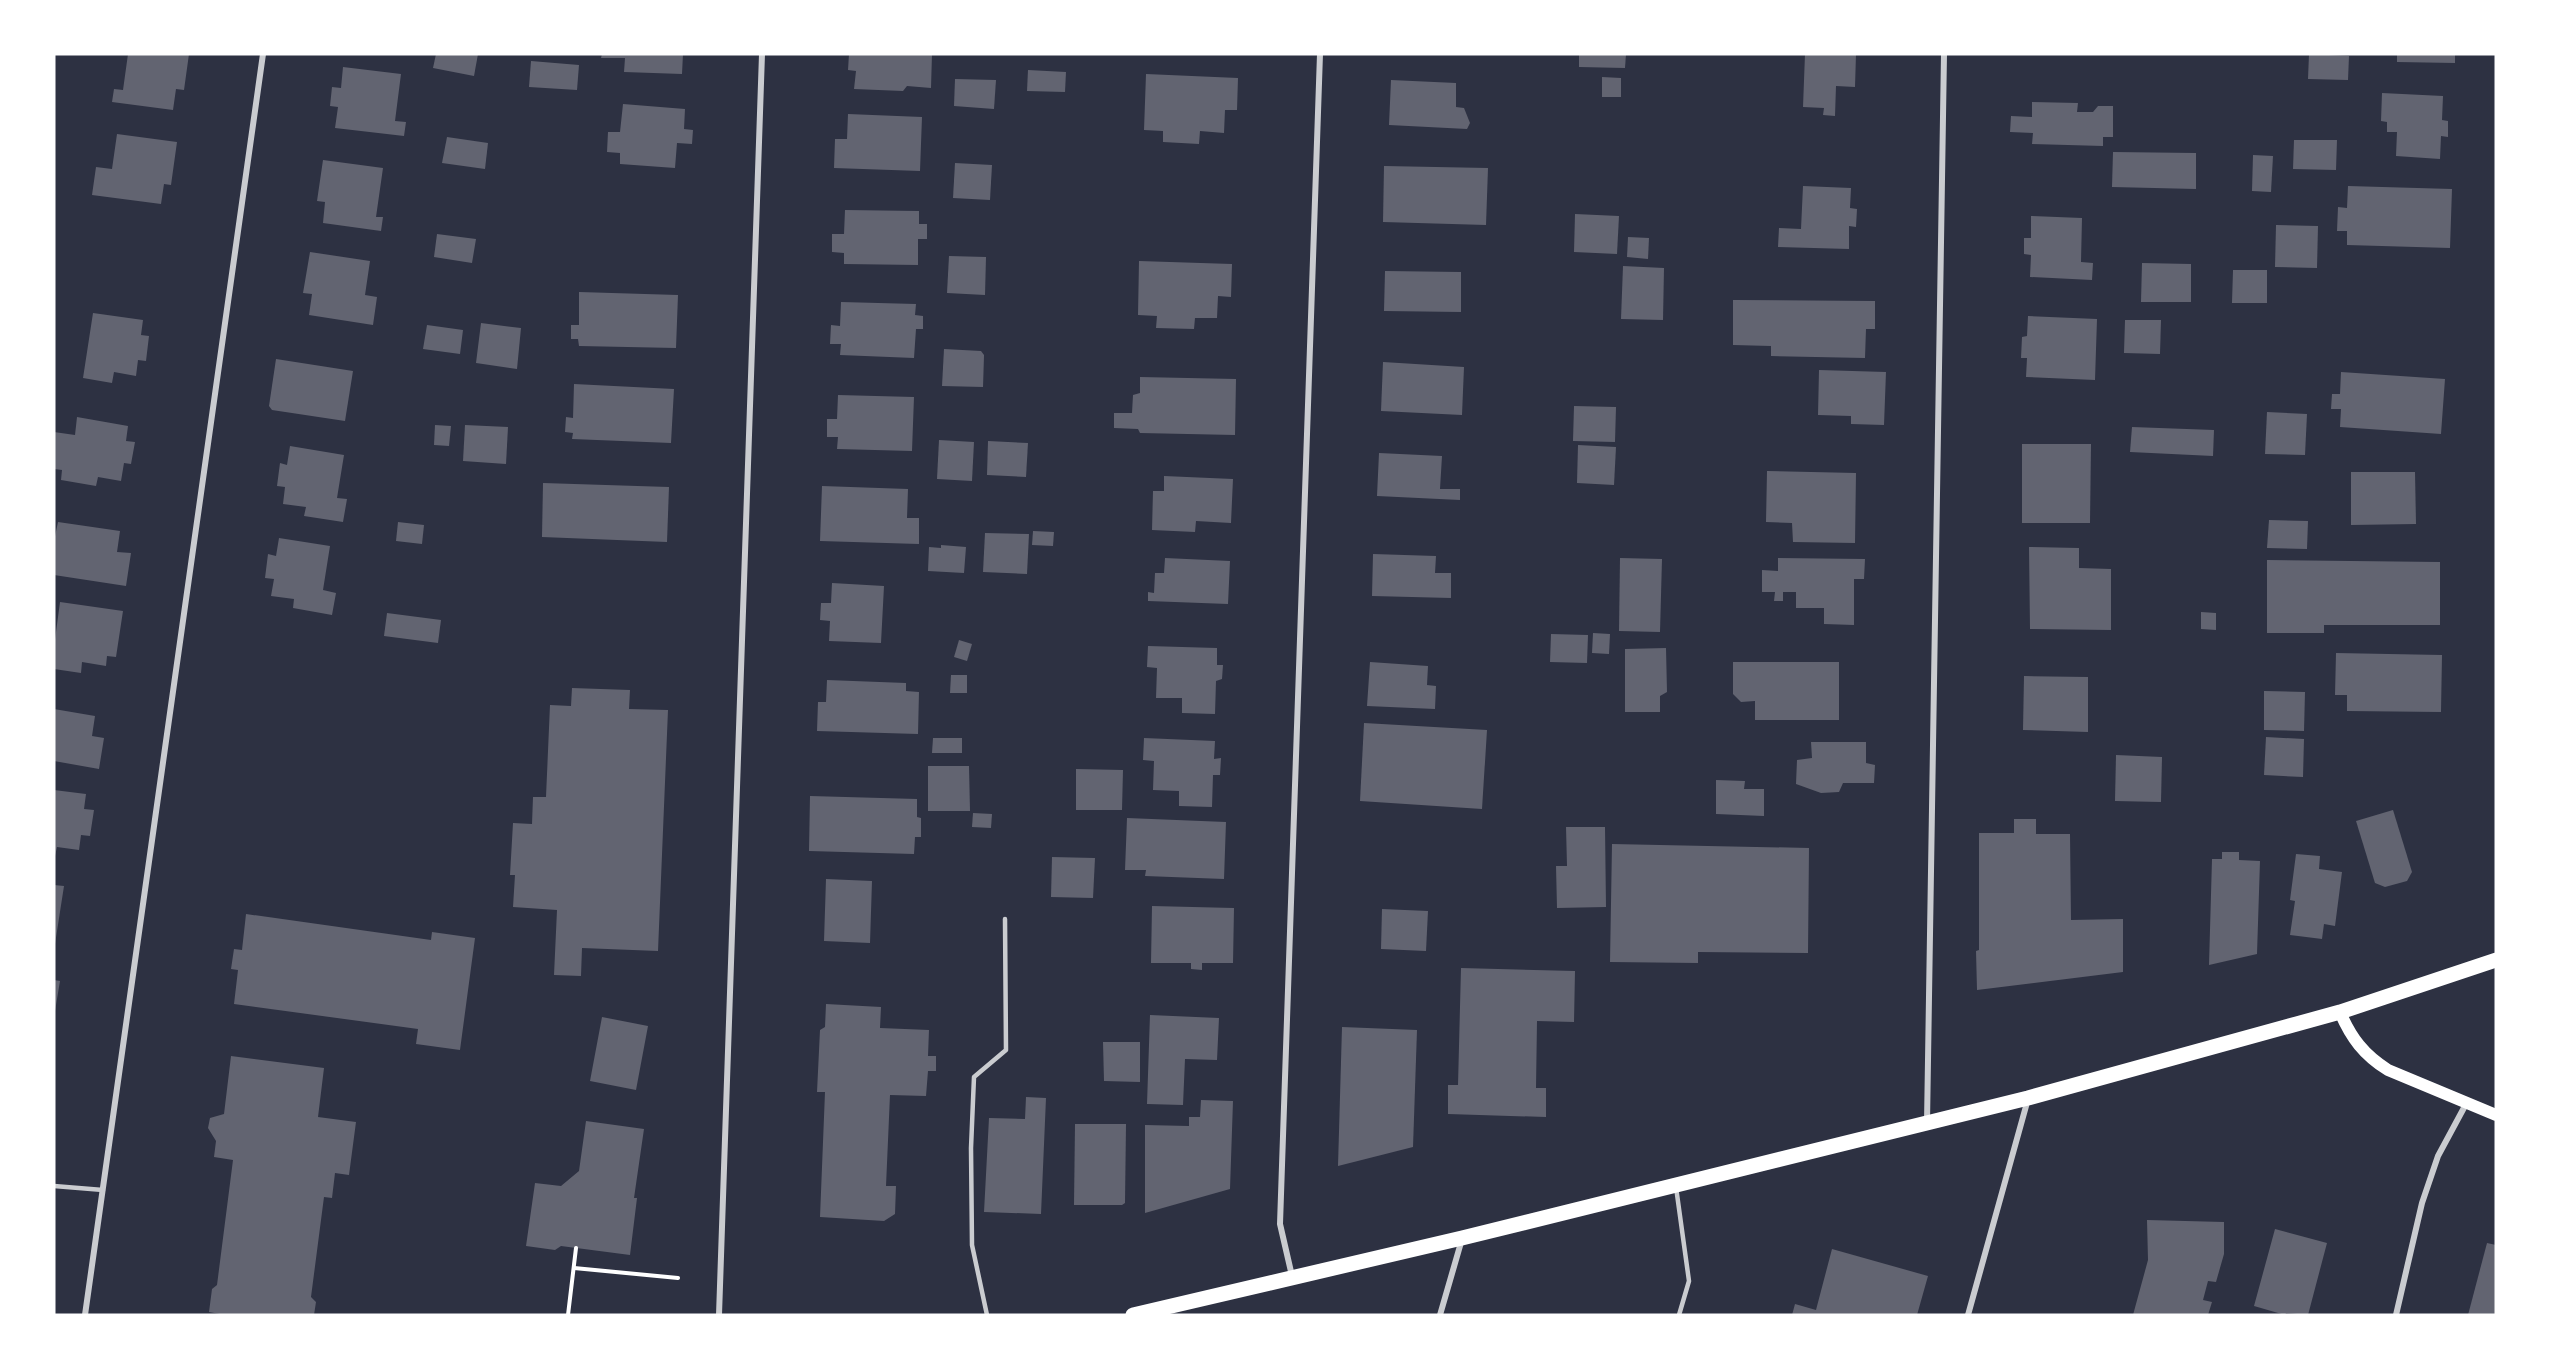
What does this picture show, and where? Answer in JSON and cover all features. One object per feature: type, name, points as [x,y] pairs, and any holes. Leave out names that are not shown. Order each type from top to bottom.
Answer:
[{"type":"main road","points":[[1133,1315],[1462,1238],[2028,1098],[2340,1012],[2496,960]]},
{"type":"main road","points":[[2340,1012],[2350,1035],[2372,1060],[2403,1078],[2496,1115]]},
{"type":"street","points":[[85,1315],[263,54]]},
{"type":"street","points":[[719,1315],[762,54]]},
{"type":"street","points":[[1293,1276],[1280,1224],[1320,54]]},
{"type":"street","points":[[1927,1124],[1944,54]]},
{"type":"street","points":[[1968,1315],[2028,1098]]},
{"type":"street","points":[[2396,1315],[2422,1203],[2438,1156],[2466,1104]]},
{"type":"street","points":[[1440,1315],[1462,1238]]},
{"type":"lane","points":[[987,1315],[972,1245],[970,1148],[974,1077],[1006,1050],[1005,920]]},
{"type":"lane","points":[[1676,1184],[1689,1281],[1679,1315]]},
{"type":"lane","points":[[54,1186],[103,1190]]},
{"type":"path","points":[[568,1315],[576,1248]]},
{"type":"path","points":[[574,1268],[678,1278]]},
{"type":"building","points":[[128,54],[189,54],[184,90],[176,89],[173,110],[112,102],[114,89],[123,90]]},
{"type":"building","points":[[436,54],[478,54],[474,76],[433,68]]},
{"type":"building","points":[[602,54],[683,54],[682,74],[624,72],[625,58],[601,58]]},
{"type":"building","points":[[849,54],[932,54],[931,88],[907,86],[903,91],[854,89],[856,71],[848,70]]},
{"type":"building","points":[[1579,54],[1626,54],[1625,68],[1579,67]]},
{"type":"building","points":[[1805,54],[1856,54],[1855,87],[1836,86],[1835,116],[1823,115],[1824,108],[1803,107]]},
{"type":"building","points":[[2309,54],[2349,56],[2348,80],[2308,79]]},
{"type":"building","points":[[2397,54],[2455,54],[2455,63],[2397,62]]},
{"type":"building","points":[[531,61],[579,65],[577,90],[529,87]]},
{"type":"building","points":[[343,67],[401,74],[395,121],[406,122],[404,136],[335,128],[338,107],[330,106],[332,87],[341,88]]},
{"type":"building","points":[[1028,70],[1066,72],[1065,92],[1027,91]]},
{"type":"building","points":[[1146,74],[1238,78],[1237,110],[1225,110],[1224,133],[1200,131],[1199,144],[1163,142],[1163,131],[1144,130]]},
{"type":"building","points":[[1602,77],[1621,78],[1621,97],[1602,97]]},
{"type":"building","points":[[955,79],[996,80],[994,109],[954,106]]},
{"type":"building","points":[[1391,80],[1456,83],[1456,107],[1464,108],[1470,123],[1467,129],[1389,125]]},
{"type":"building","points":[[2382,93],[2443,96],[2442,120],[2448,121],[2448,137],[2441,136],[2440,159],[2396,156],[2397,132],[2387,132],[2387,122],[2381,121]]},
{"type":"building","points":[[2032,102],[2078,103],[2077,112],[2093,112],[2098,106],[2113,106],[2113,137],[2103,137],[2103,146],[2032,144],[2033,133],[2010,132],[2011,116],[2032,117]]},
{"type":"building","points":[[623,104],[685,109],[684,129],[693,130],[692,144],[677,143],[675,168],[620,164],[620,153],[607,152],[608,132],[620,132]]},
{"type":"building","points":[[848,114],[922,117],[920,171],[834,168],[835,139],[847,139]]},
{"type":"building","points":[[117,134],[177,142],[171,185],[164,184],[161,204],[92,195],[96,167],[112,169]]},
{"type":"building","points":[[447,137],[488,143],[485,169],[442,163]]},
{"type":"building","points":[[2294,140],[2337,140],[2336,170],[2293,169]]},
{"type":"building","points":[[2113,152],[2196,153],[2196,189],[2112,187]]},
{"type":"building","points":[[2253,155],[2273,156],[2271,192],[2252,191]]},
{"type":"building","points":[[323,160],[383,168],[376,217],[383,217],[381,231],[323,223],[325,202],[317,201]]},
{"type":"building","points":[[955,163],[992,165],[990,200],[953,198]]},
{"type":"building","points":[[1384,166],[1488,168],[1486,225],[1383,222]]},
{"type":"building","points":[[1803,186],[1851,188],[1850,208],[1857,209],[1856,227],[1849,226],[1849,249],[1778,247],[1779,228],[1801,229]]},
{"type":"building","points":[[2348,186],[2452,189],[2450,248],[2347,245],[2347,231],[2337,231],[2338,207],[2347,208]]},
{"type":"building","points":[[845,210],[919,211],[919,224],[927,224],[927,239],[918,239],[918,265],[844,264],[844,253],[832,252],[832,234],[844,234]]},
{"type":"building","points":[[1575,214],[1619,216],[1617,254],[1574,252]]},
{"type":"building","points":[[2031,216],[2082,218],[2081,262],[2093,263],[2092,280],[2030,277],[2031,255],[2024,254],[2024,238],[2031,238]]},
{"type":"building","points":[[2276,225],[2318,226],[2317,268],[2275,267]]},
{"type":"building","points":[[437,234],[476,239],[472,263],[434,257]]},
{"type":"building","points":[[1628,237],[1649,238],[1648,259],[1627,257]]},
{"type":"building","points":[[310,252],[370,261],[365,295],[377,297],[373,325],[309,315],[312,294],[303,293]]},
{"type":"building","points":[[949,256],[986,257],[985,295],[947,293]]},
{"type":"building","points":[[1139,261],[1232,264],[1231,297],[1218,296],[1217,318],[1195,318],[1194,329],[1156,328],[1157,316],[1138,315]]},
{"type":"building","points":[[2142,263],[2191,264],[2191,302],[2141,302]]},
{"type":"building","points":[[1623,266],[1664,268],[1663,320],[1621,319]]},
{"type":"building","points":[[2233,270],[2267,270],[2267,303],[2232,303]]},
{"type":"building","points":[[1385,271],[1461,272],[1461,312],[1384,311]]},
{"type":"building","points":[[579,292],[678,295],[676,348],[579,346],[578,339],[571,339],[571,325],[579,325]]},
{"type":"building","points":[[1733,300],[1875,301],[1875,329],[1866,329],[1865,358],[1771,356],[1771,346],[1733,345]]},
{"type":"building","points":[[841,302],[916,304],[915,315],[923,316],[923,329],[916,329],[914,358],[840,355],[841,344],[830,344],[831,325],[840,326]]},
{"type":"building","points":[[93,313],[143,320],[141,335],[149,336],[146,361],[138,360],[136,376],[114,372],[112,383],[83,378]]},
{"type":"building","points":[[2028,316],[2097,319],[2095,380],[2026,377],[2027,358],[2021,358],[2022,337],[2027,336]]},
{"type":"building","points":[[2125,320],[2161,320],[2160,354],[2124,353]]},
{"type":"building","points":[[481,323],[521,328],[517,369],[476,363]]},
{"type":"building","points":[[427,325],[463,330],[460,354],[423,349]]},
{"type":"building","points":[[944,349],[981,351],[984,355],[983,387],[942,386]]},
{"type":"building","points":[[276,359],[353,371],[345,421],[272,410],[269,406]]},
{"type":"building","points":[[1383,362],[1464,367],[1462,415],[1381,411]]},
{"type":"building","points":[[1819,370],[1886,372],[1884,425],[1851,424],[1851,416],[1818,415]]},
{"type":"building","points":[[2341,372],[2445,379],[2441,434],[2340,427],[2341,409],[2331,409],[2332,394],[2340,394]]},
{"type":"building","points":[[1140,377],[1236,379],[1235,435],[1140,433],[1138,429],[1114,428],[1114,413],[1132,413],[1133,395],[1140,393]]},
{"type":"building","points":[[574,384],[674,389],[671,443],[572,439],[573,433],[565,432],[566,417],[573,418]]},
{"type":"building","points":[[838,395],[914,397],[912,451],[837,449],[838,437],[827,437],[827,419],[837,419]]},
{"type":"building","points":[[1574,406],[1616,407],[1615,442],[1573,441]]},
{"type":"building","points":[[2267,412],[2307,414],[2305,455],[2265,454]]},
{"type":"building","points":[[77,417],[128,426],[126,441],[135,442],[131,464],[124,463],[121,481],[98,477],[96,486],[61,480],[62,470],[54,469],[54,432],[75,435]]},
{"type":"building","points":[[435,425],[451,426],[449,446],[434,445]]},
{"type":"building","points":[[465,425],[508,427],[506,464],[463,461]]},
{"type":"building","points":[[2132,427],[2214,430],[2213,456],[2130,452]]},
{"type":"building","points":[[939,440],[974,442],[972,481],[937,479]]},
{"type":"building","points":[[988,441],[1028,443],[1026,477],[987,475]]},
{"type":"building","points":[[2022,444],[2091,444],[2090,523],[2022,523]]},
{"type":"building","points":[[1578,445],[1616,447],[1614,485],[1577,483]]},
{"type":"building","points":[[290,446],[344,455],[337,498],[347,499],[343,522],[304,516],[306,507],[283,504],[285,487],[277,486],[280,463],[287,465]]},
{"type":"building","points":[[1379,453],[1442,456],[1440,489],[1460,489],[1460,500],[1377,496]]},
{"type":"building","points":[[1767,471],[1856,473],[1855,543],[1793,542],[1792,523],[1766,522]]},
{"type":"building","points":[[2351,472],[2415,472],[2416,524],[2351,525]]},
{"type":"building","points":[[1164,476],[1233,479],[1231,523],[1196,521],[1195,532],[1152,530],[1153,491],[1164,491]]},
{"type":"building","points":[[543,483],[669,487],[667,542],[542,537]]},
{"type":"building","points":[[822,486],[908,489],[907,518],[919,518],[919,544],[820,541]]},
{"type":"building","points":[[2269,520],[2308,521],[2307,549],[2267,548]]},
{"type":"building","points":[[58,522],[120,531],[117,552],[131,553],[126,586],[54,575],[54,541]]},
{"type":"building","points":[[398,522],[424,525],[422,544],[396,541]]},
{"type":"building","points":[[1033,531],[1054,532],[1053,546],[1032,545]]},
{"type":"building","points":[[985,533],[1029,534],[1027,574],[983,572]]},
{"type":"building","points":[[279,538],[330,546],[323,590],[336,593],[332,615],[293,608],[294,599],[271,596],[274,579],[265,578],[268,554],[276,556]]},
{"type":"building","points":[[941,545],[966,547],[964,573],[928,571],[929,547],[941,548]]},
{"type":"building","points":[[2029,547],[2079,548],[2079,568],[2111,569],[2111,630],[2030,629]]},
{"type":"building","points":[[1373,554],[1436,556],[1435,573],[1451,573],[1451,598],[1372,596]]},
{"type":"building","points":[[1165,558],[1230,561],[1228,604],[1148,601],[1148,592],[1154,593],[1155,573],[1164,573]]},
{"type":"building","points":[[1620,558],[1662,559],[1660,632],[1619,631]]},
{"type":"building","points":[[1778,558],[1865,559],[1864,579],[1854,579],[1854,625],[1824,624],[1824,608],[1796,608],[1796,592],[1783,592],[1783,601],[1774,601],[1775,592],[1762,592],[1762,570],[1778,571]]},
{"type":"building","points":[[2267,560],[2440,562],[2440,625],[2324,625],[2324,633],[2267,633]]},
{"type":"building","points":[[832,583],[884,586],[881,643],[829,641],[830,621],[820,620],[821,603],[831,603]]},
{"type":"building","points":[[60,602],[123,611],[116,657],[107,656],[106,666],[82,662],[81,673],[54,669],[54,647]]},
{"type":"building","points":[[2201,612],[2216,613],[2216,630],[2201,629]]},
{"type":"building","points":[[387,613],[441,620],[438,643],[384,636]]},
{"type":"building","points":[[1593,633],[1610,634],[1609,654],[1592,653]]},
{"type":"building","points":[[1551,634],[1588,635],[1587,663],[1550,662]]},
{"type":"building","points":[[959,640],[972,644],[967,661],[954,657]]},
{"type":"building","points":[[1148,646],[1217,648],[1217,665],[1223,665],[1222,679],[1216,681],[1215,714],[1182,713],[1182,698],[1156,698],[1157,668],[1147,667]]},
{"type":"building","points":[[1666,648],[1667,692],[1660,696],[1660,712],[1625,712],[1625,649]]},
{"type":"building","points":[[2336,653],[2442,655],[2441,712],[2347,711],[2347,695],[2335,695]]},
{"type":"building","points":[[1370,662],[1428,666],[1427,685],[1436,686],[1435,709],[1367,706]]},
{"type":"building","points":[[1733,662],[1839,662],[1839,720],[1755,720],[1755,701],[1741,702],[1733,694]]},
{"type":"building","points":[[951,675],[967,675],[967,693],[950,693]]},
{"type":"building","points":[[2024,676],[2088,677],[2088,732],[2023,730]]},
{"type":"building","points":[[827,680],[906,683],[906,691],[919,692],[918,734],[817,731],[818,702],[826,702]]},
{"type":"building","points":[[572,688],[630,690],[629,709],[668,710],[658,951],[582,948],[581,976],[554,975],[557,910],[513,907],[515,875],[510,875],[513,823],[532,824],[533,797],[546,797],[550,705],[571,706]]},
{"type":"building","points":[[2264,691],[2305,692],[2304,731],[2264,730]]},
{"type":"building","points":[[54,709],[95,716],[92,736],[104,738],[99,769],[54,761]]},
{"type":"building","points":[[1364,723],[1487,730],[1482,809],[1360,801]]},
{"type":"building","points":[[2266,737],[2304,739],[2303,777],[2264,775]]},
{"type":"building","points":[[933,738],[962,738],[962,753],[932,753]]},
{"type":"building","points":[[1144,738],[1215,741],[1214,759],[1221,758],[1220,775],[1213,775],[1212,807],[1179,806],[1179,791],[1153,790],[1154,761],[1143,760]]},
{"type":"building","points":[[1811,742],[1866,742],[1866,763],[1875,765],[1874,783],[1843,783],[1839,792],[1821,793],[1796,784],[1797,760],[1812,758]]},
{"type":"building","points":[[2116,755],[2162,757],[2161,802],[2115,801]]},
{"type":"building","points":[[928,766],[969,766],[970,811],[928,811]]},
{"type":"building","points":[[1076,769],[1123,770],[1122,810],[1076,810]]},
{"type":"building","points":[[1716,780],[1745,781],[1744,789],[1764,789],[1764,816],[1716,814]]},
{"type":"building","points":[[54,790],[86,794],[84,809],[94,810],[90,836],[81,835],[79,850],[57,847],[55,856]]},
{"type":"building","points":[[810,796],[917,799],[917,817],[921,818],[921,837],[915,837],[914,854],[809,851]]},
{"type":"building","points":[[2393,810],[2412,872],[2407,881],[2385,887],[2375,883],[2356,821]]},
{"type":"building","points":[[973,813],[992,814],[991,828],[972,827]]},
{"type":"building","points":[[1127,818],[1226,822],[1224,879],[1145,876],[1146,870],[1125,870]]},
{"type":"building","points":[[2014,819],[2036,819],[2036,834],[2070,834],[2071,920],[2123,919],[2123,972],[1977,990],[1979,833],[2014,833]]},
{"type":"building","points":[[1566,827],[1605,827],[1606,907],[1557,908],[1556,866],[1567,866]]},
{"type":"building","points":[[1612,844],[1809,848],[1808,953],[1698,952],[1698,963],[1610,962]]},
{"type":"building","points":[[2222,852],[2239,852],[2239,860],[2260,861],[2257,954],[2209,965],[2212,859],[2222,859]]},
{"type":"building","points":[[2296,854],[2320,856],[2319,869],[2342,872],[2335,926],[2324,924],[2322,939],[2290,935],[2295,901],[2290,900]]},
{"type":"building","points":[[1052,857],[1095,858],[1093,898],[1051,897]]},
{"type":"building","points":[[826,879],[872,881],[870,943],[824,941]]},
{"type":"building","points":[[54,885],[64,886],[55,944],[54,944]]},
{"type":"building","points":[[1152,906],[1234,908],[1233,963],[1202,963],[1202,970],[1191,969],[1191,963],[1151,963]]},
{"type":"building","points":[[1382,909],[1428,911],[1426,951],[1381,949]]},
{"type":"building","points":[[246,914],[431,940],[432,932],[475,938],[460,1050],[416,1044],[418,1029],[234,1004],[238,970],[231,969],[234,949],[242,950]]},
{"type":"building","points":[[1461,968],[1575,971],[1574,1022],[1537,1021],[1536,1088],[1546,1088],[1546,1117],[1448,1114],[1448,1085],[1458,1085]]},
{"type":"building","points":[[54,980],[60,981],[55,1011],[54,1011]]},
{"type":"building","points":[[826,1004],[881,1007],[880,1028],[929,1030],[928,1056],[936,1056],[936,1071],[928,1071],[926,1096],[890,1095],[886,1186],[896,1186],[895,1214],[884,1221],[820,1217],[825,1092],[817,1092],[820,1030],[825,1027]]},
{"type":"building","points":[[1150,1015],[1219,1018],[1217,1060],[1185,1059],[1183,1105],[1147,1104]]},
{"type":"building","points":[[602,1017],[648,1026],[636,1090],[590,1081]]},
{"type":"building","points":[[1342,1027],[1417,1030],[1413,1147],[1338,1166]]},
{"type":"building","points":[[1103,1042],[1140,1042],[1140,1082],[1104,1081]]},
{"type":"building","points":[[231,1056],[324,1068],[318,1117],[356,1122],[349,1175],[335,1173],[332,1198],[324,1197],[311,1297],[316,1302],[314,1315],[225,1315],[209,1312],[212,1289],[217,1285],[233,1160],[214,1157],[216,1141],[208,1128],[210,1118],[224,1114]]},
{"type":"building","points":[[1026,1097],[1046,1098],[1041,1214],[984,1212],[989,1118],[1025,1119]]},
{"type":"building","points":[[1201,1100],[1233,1101],[1230,1189],[1145,1213],[1145,1125],[1189,1126],[1189,1117],[1200,1117]]},
{"type":"building","points":[[586,1121],[644,1129],[634,1198],[637,1198],[630,1255],[561,1246],[555,1250],[526,1246],[535,1183],[561,1186],[579,1171]]},
{"type":"building","points":[[1075,1124],[1126,1124],[1125,1203],[1122,1205],[1074,1205]]},
{"type":"building","points":[[2147,1220],[2224,1222],[2224,1254],[2216,1282],[2208,1281],[2203,1300],[2212,1302],[2208,1315],[2133,1315],[2148,1260]]},
{"type":"building","points":[[2275,1229],[2327,1243],[2308,1315],[2286,1313],[2285,1315],[2254,1306]]},
{"type":"building","points":[[2487,1243],[2496,1245],[2496,1315],[2468,1315]]},
{"type":"building","points":[[1832,1249],[1928,1276],[1917,1315],[1792,1315],[1795,1304],[1816,1310]]}]
